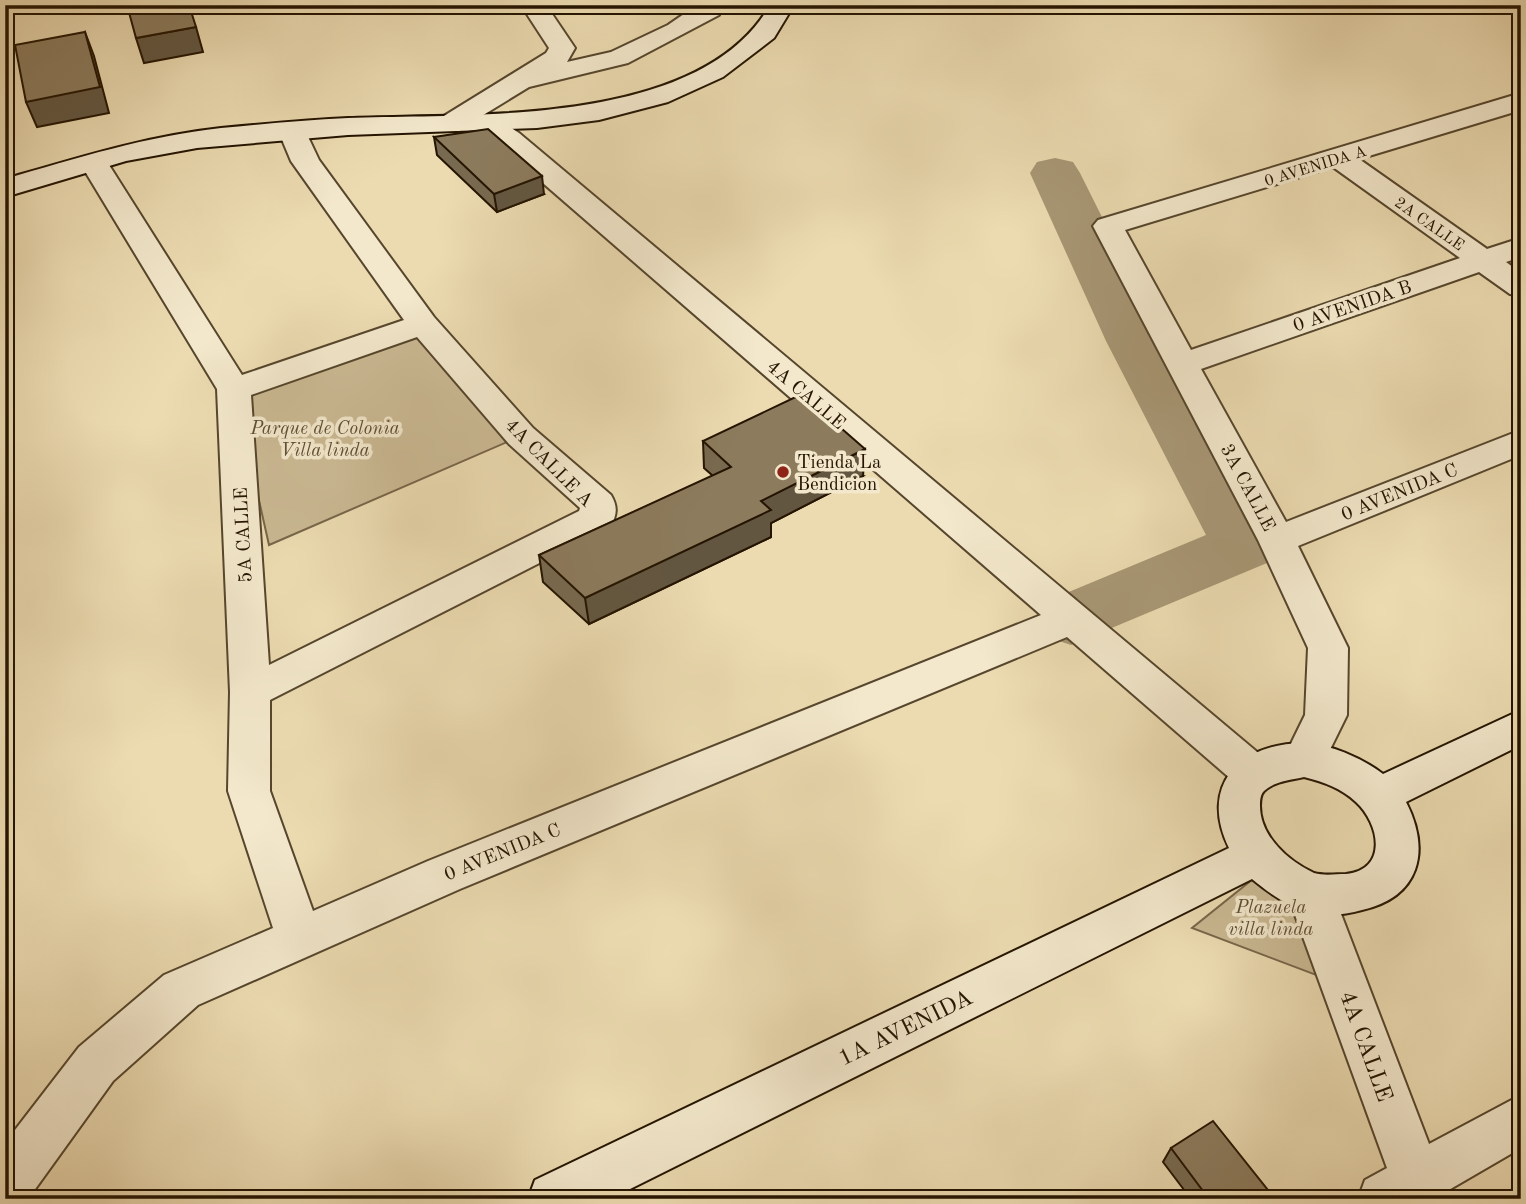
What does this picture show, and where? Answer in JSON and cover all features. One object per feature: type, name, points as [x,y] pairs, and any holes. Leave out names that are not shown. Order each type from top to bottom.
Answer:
[{"type":"street","points":[[449,125],[557,58],[562,48],[546,20],[533,5]]},
{"type":"street","points":[[524,80],[619,58],[677,30],[710,10],[709,5]]},
{"type":"street","points":[[5,188],[182,141],[292,130],[486,124],[600,111],[661,96],[712,73],[764,35],[782,5]]},
{"type":"street","name":"0 AVENIDA A","points":[[1108,226],[1521,102]]},
{"type":"street","name":"4A CALLE","points":[[486,124],[509,139],[1254,774]]},
{"type":"street","name":"4A CALLE A","points":[[250,692],[597,519],[598,504],[521,436],[423,324],[304,161],[292,130]]},
{"type":"street","name":"2A CALLE","points":[[1339,158],[1521,287]]},
{"type":"street","name":"5A CALLE","points":[[94,163],[234,389],[250,692],[250,791],[299,938]]},
{"type":"street","name":"3A CALLE","points":[[1108,226],[1277,540],[1328,648],[1326,715],[1304,761]]},
{"type":"street","name":"0 AVENIDA B","points":[[1183,364],[1521,247]]},
{"type":"street","points":[[234,389],[423,324]]},
{"type":"street","name":"0 AVENIDA C","points":[[1277,540],[1521,442]]},
{"type":"street","name":"0 AVENIDA C","points":[[5,1186],[96,1064],[181,990],[444,875],[1071,619]]},
{"type":"street","points":[[1378,796],[1521,726]]},
{"type":"street","points":[[1304,761],[1331,766],[1357,778],[1378,796],[1392,815],[1399,836],[1399,855],[1391,873],[1375,886],[1354,893],[1310,893],[1276,874],[1256,856],[1241,834],[1237,811],[1241,791],[1254,774],[1276,764],[1304,761]]},
{"type":"street","name":"1A AVENIDA","points":[[554,1199],[1256,856]]},
{"type":"street","name":"4A CALLE","points":[[1310,893],[1408,1192]]},
{"type":"street","points":[[1408,1192],[1521,1120]]},
{"type":"green space","name":"Parque de Colonia Villa linda","points":[[423,324],[521,436],[269,545],[234,389]]},
{"type":"green space","name":"Plazuela villa linda","points":[[1263,871],[1310,893],[1332,981],[1192,928]]},
{"type":"building","points":[[127,5],[189,5],[196,27],[136,38]]},
{"type":"building","points":[[85,32],[100,87],[26,102],[15,45]]},
{"type":"building","points":[[488,129],[542,176],[494,194],[434,137]]},
{"type":"building","points":[[802,394],[865,449],[761,501],[771,510],[585,598],[539,555],[731,467],[703,441]]},
{"type":"building","points":[[1213,1121],[1275,1199],[1209,1199],[1171,1148]]},
{"type":"waterway","points":[[1055,173],[1135,341],[1244,546],[1071,619]]},
{"type":"place","name":"Tienda La Bendicion","points":[[783,472]]}]
